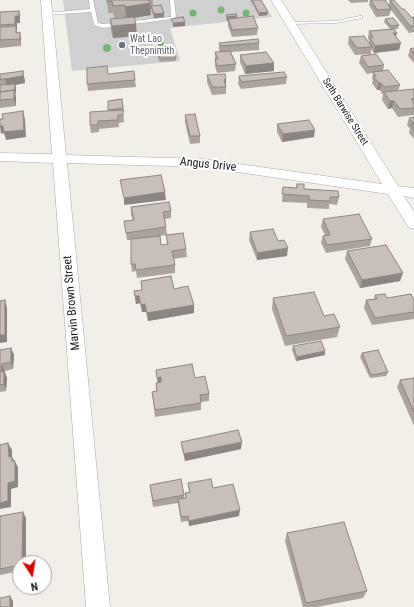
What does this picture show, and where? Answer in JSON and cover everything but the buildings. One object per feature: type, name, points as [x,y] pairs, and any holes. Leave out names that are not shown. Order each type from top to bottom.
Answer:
[{"type":"street","name":"Seth Barwise Street","points":[[276,0],[414,224]]},
{"type":"street","name":"Marvin Brown Street","points":[[47,7],[98,607]]},
{"type":"street","name":"Angus Drive","points":[[0,157],[203,163],[414,193]]},
{"type":"lane","points":[[91,0],[96,24],[102,26],[174,17],[172,0]]},
{"type":"lane","points":[[47,7],[93,10]]},
{"type":"lane","points":[[290,23],[336,22],[360,17]]},
{"type":"shaded area","name":"Wat Lao Thepnimith","points":[[63,0],[261,0],[272,17],[170,28],[180,61],[72,71]]},
{"type":"place","name":"Wat Lao Thepnimith","points":[[122,45]]}]
